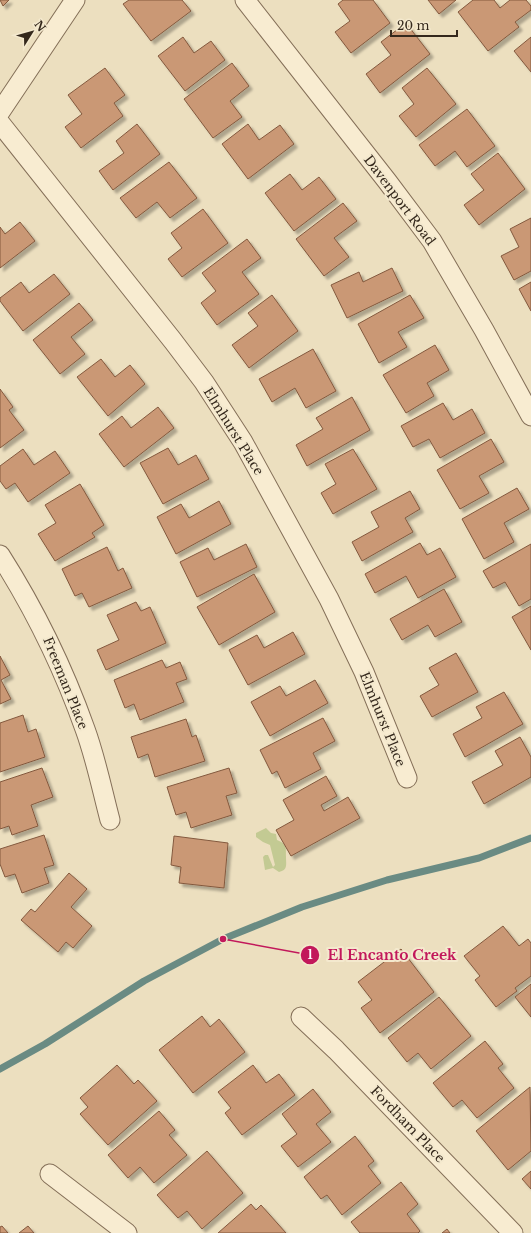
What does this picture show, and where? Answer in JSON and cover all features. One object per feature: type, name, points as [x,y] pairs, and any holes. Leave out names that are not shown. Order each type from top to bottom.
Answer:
[{"type":"street","points":[[0,112],[75,0]]},
{"type":"street","name":"Davenport Road","points":[[245,0],[387,181],[432,241],[484,330],[531,416]]},
{"type":"street","name":"Elmhurst Place","points":[[0,122],[173,341],[204,382],[243,442],[290,527],[358,660],[379,706],[407,778]]},
{"type":"street","name":"Freeman Place","points":[[0,555],[31,607],[65,676],[86,730],[110,820]]},
{"type":"street","name":"Fordham Place","points":[[301,1017],[336,1050],[513,1233]]},
{"type":"street","points":[[50,1174],[127,1233]]},
{"type":"green space","points":[[266,828],[271,833],[276,834],[277,840],[283,843],[285,847],[286,865],[284,870],[279,872],[273,868],[265,870],[263,857],[265,855],[268,855],[273,867],[275,865],[270,845],[256,837],[256,833]]},
{"type":"building","points":[[0,0],[9,0],[3,6]]},
{"type":"building","points":[[129,0],[182,0],[191,11],[151,41],[123,4]]},
{"type":"building","points":[[343,0],[373,0],[390,23],[351,53],[335,32],[350,21],[338,4]]},
{"type":"building","points":[[428,0],[456,0],[439,14]]},
{"type":"building","points":[[473,0],[494,0],[500,8],[510,0],[526,0],[531,6],[531,10],[515,22],[519,27],[488,51],[458,12]]},
{"type":"building","points":[[406,23],[430,54],[380,93],[366,74],[391,55],[381,42]]},
{"type":"building","points":[[183,37],[194,53],[211,41],[225,60],[185,91],[158,56]]},
{"type":"building","points":[[531,37],[531,72],[514,51]]},
{"type":"building","points":[[232,63],[249,86],[230,101],[242,117],[213,138],[184,99]]},
{"type":"building","points":[[105,68],[125,95],[114,103],[123,116],[81,148],[65,127],[82,114],[68,95]]},
{"type":"building","points":[[427,68],[456,104],[416,137],[399,116],[414,104],[402,88]]},
{"type":"building","points":[[467,109],[495,146],[467,167],[455,151],[435,166],[419,145]]},
{"type":"building","points":[[137,124],[160,154],[113,190],[99,171],[124,153],[116,141]]},
{"type":"building","points":[[248,124],[259,140],[280,125],[294,144],[248,179],[222,144]]},
{"type":"building","points":[[498,153],[525,189],[479,225],[464,205],[484,190],[471,174]]},
{"type":"building","points":[[169,162],[197,198],[170,218],[157,202],[136,218],[120,198]]},
{"type":"building","points":[[290,174],[302,190],[319,177],[336,199],[294,231],[265,193]]},
{"type":"building","points":[[343,203],[357,221],[334,238],[349,257],[324,276],[296,239]]},
{"type":"building","points":[[203,209],[228,243],[182,277],[168,259],[182,248],[171,233]]},
{"type":"building","points":[[531,218],[531,271],[514,280],[501,256],[519,247],[510,229]]},
{"type":"building","points":[[20,222],[35,241],[0,268],[0,227],[5,234]]},
{"type":"building","points":[[247,239],[261,258],[242,272],[259,294],[217,325],[201,303],[216,291],[202,273]]},
{"type":"building","points":[[392,268],[403,291],[347,318],[331,285],[359,272],[363,282]]},
{"type":"building","points":[[54,274],[70,294],[23,331],[0,301],[0,298],[21,282],[29,293]]},
{"type":"building","points":[[531,282],[531,311],[519,289]]},
{"type":"building","points":[[272,295],[298,331],[249,368],[232,345],[258,326],[248,313]]},
{"type":"building","points":[[410,295],[424,318],[398,332],[407,347],[379,363],[358,324]]},
{"type":"building","points":[[79,303],[93,320],[71,337],[85,354],[60,374],[33,340]]},
{"type":"building","points":[[435,345],[449,370],[427,383],[434,396],[406,413],[383,375]]},
{"type":"building","points":[[313,349],[336,391],[306,408],[295,388],[272,402],[259,379]]},
{"type":"building","points":[[101,359],[115,377],[130,365],[145,384],[108,416],[77,377]]},
{"type":"building","points":[[0,389],[13,407],[9,410],[24,430],[0,448]]},
{"type":"building","points":[[352,397],[370,430],[307,466],[296,445],[323,429],[316,418]]},
{"type":"building","points":[[443,403],[453,420],[472,409],[485,433],[440,458],[429,439],[413,447],[401,426]]},
{"type":"building","points":[[158,407],[174,428],[124,467],[99,434],[122,416],[131,428]]},
{"type":"building","points":[[491,439],[504,462],[479,476],[489,493],[460,509],[437,470]]},
{"type":"building","points":[[168,448],[178,465],[196,455],[209,479],[163,504],[140,463]]},
{"type":"building","points":[[23,449],[34,465],[55,451],[70,473],[28,502],[15,483],[6,489],[0,481],[0,466]]},
{"type":"building","points":[[353,449],[377,489],[333,514],[321,493],[336,484],[325,464]]},
{"type":"building","points":[[80,484],[104,525],[92,533],[95,537],[55,561],[38,534],[56,523],[45,505]]},
{"type":"building","points":[[517,488],[529,509],[504,523],[514,542],[484,559],[462,519]]},
{"type":"building","points":[[410,491],[420,509],[405,518],[413,532],[362,561],[352,542],[379,527],[371,512]]},
{"type":"building","points":[[219,501],[231,524],[176,554],[157,517],[181,504],[189,518]]},
{"type":"building","points":[[420,543],[427,555],[440,548],[456,577],[418,598],[406,576],[375,593],[365,574]]},
{"type":"building","points":[[246,544],[257,567],[197,597],[180,562],[208,548],[214,560]]},
{"type":"building","points":[[531,544],[531,599],[519,606],[505,582],[493,588],[483,571]]},
{"type":"building","points":[[107,547],[118,571],[123,568],[132,588],[89,607],[82,593],[75,596],[62,569]]},
{"type":"building","points":[[254,574],[275,612],[219,645],[197,607]]},
{"type":"building","points":[[444,589],[462,622],[435,637],[428,625],[402,640],[390,619]]},
{"type":"building","points":[[136,602],[141,611],[150,607],[166,643],[106,670],[97,650],[119,640],[107,615]]},
{"type":"building","points":[[531,606],[531,650],[512,617]]},
{"type":"building","points":[[293,632],[305,654],[248,685],[229,650],[257,635],[264,648]]},
{"type":"building","points":[[456,653],[478,692],[432,717],[420,696],[439,685],[429,668]]},
{"type":"building","points":[[0,656],[10,675],[1,680],[11,699],[0,704]]},
{"type":"building","points":[[162,660],[166,668],[180,662],[187,679],[176,683],[184,702],[140,720],[134,704],[125,708],[114,680]]},
{"type":"building","points":[[315,680],[328,703],[270,736],[251,702],[280,686],[286,696]]},
{"type":"building","points":[[504,692],[523,724],[465,757],[453,734],[482,718],[476,707]]},
{"type":"building","points":[[23,715],[28,732],[36,729],[45,757],[0,772],[0,723]]},
{"type":"building","points":[[323,718],[335,741],[313,753],[321,769],[285,788],[277,771],[272,774],[260,750]]},
{"type":"building","points":[[186,719],[192,737],[196,735],[205,761],[155,777],[148,754],[138,758],[131,737]]},
{"type":"building","points":[[520,737],[531,757],[531,777],[484,804],[472,782],[503,765],[495,751]]},
{"type":"building","points":[[42,768],[53,797],[31,805],[38,826],[12,835],[9,826],[0,829],[0,782]]},
{"type":"building","points":[[229,768],[237,793],[226,796],[232,815],[191,828],[186,812],[176,815],[167,787]]},
{"type":"building","points":[[326,776],[337,796],[321,805],[324,811],[348,797],[360,818],[291,856],[276,830],[294,820],[283,800]]},
{"type":"building","points":[[44,835],[54,865],[44,868],[49,883],[22,893],[15,874],[5,877],[0,864],[0,849]]},
{"type":"building","points":[[174,836],[228,843],[224,888],[179,883],[181,867],[171,865]]},
{"type":"building","points":[[69,873],[87,889],[71,907],[92,926],[73,948],[66,942],[58,952],[21,920],[31,909],[35,912]]},
{"type":"building","points":[[503,926],[519,946],[528,939],[531,943],[531,976],[515,988],[517,991],[496,1007],[475,980],[480,976],[464,956]]},
{"type":"building","points":[[401,949],[434,992],[380,1033],[361,1008],[372,1000],[358,982]]},
{"type":"building","points":[[531,984],[531,1017],[515,997]]},
{"type":"building","points":[[439,997],[471,1036],[431,1069],[418,1053],[407,1062],[388,1038]]},
{"type":"building","points":[[202,1016],[210,1027],[219,1019],[245,1052],[193,1093],[159,1050]]},
{"type":"building","points":[[485,1041],[503,1064],[498,1068],[514,1088],[477,1118],[462,1100],[453,1107],[433,1083]]},
{"type":"building","points":[[117,1065],[134,1084],[138,1080],[157,1101],[108,1145],[80,1114],[88,1107],[80,1098]]},
{"type":"building","points":[[253,1065],[266,1083],[279,1074],[295,1095],[242,1135],[225,1113],[231,1108],[218,1092]]},
{"type":"building","points":[[530,1087],[531,1151],[508,1170],[476,1131]]},
{"type":"building","points":[[313,1089],[331,1112],[316,1124],[331,1142],[298,1167],[281,1146],[297,1134],[282,1114]]},
{"type":"building","points":[[159,1111],[175,1130],[169,1135],[187,1155],[154,1183],[140,1167],[128,1178],[108,1155]]},
{"type":"building","points":[[355,1136],[374,1161],[368,1166],[381,1183],[342,1215],[327,1195],[321,1199],[304,1177]]},
{"type":"building","points":[[207,1151],[243,1193],[202,1229],[187,1211],[178,1218],[157,1195]]},
{"type":"building","points":[[531,1171],[531,1189],[522,1179]]},
{"type":"building","points":[[401,1182],[418,1204],[407,1214],[420,1231],[418,1233],[360,1233],[351,1222]]},
{"type":"building","points":[[251,1204],[256,1210],[261,1205],[286,1233],[218,1233]]},
{"type":"building","points":[[2,1226],[8,1233],[0,1233],[0,1227]]},
{"type":"building","points":[[28,1226],[34,1233],[19,1233]]},
{"type":"building","points":[[447,1229],[450,1233],[442,1233]]},
{"type":"waterway","points":[[0,1069],[45,1044],[144,981],[223,939],[302,907],[387,880],[479,858],[531,838]]},
{"type":"place","name":"El Encanto Creek","points":[[223,939]]}]
